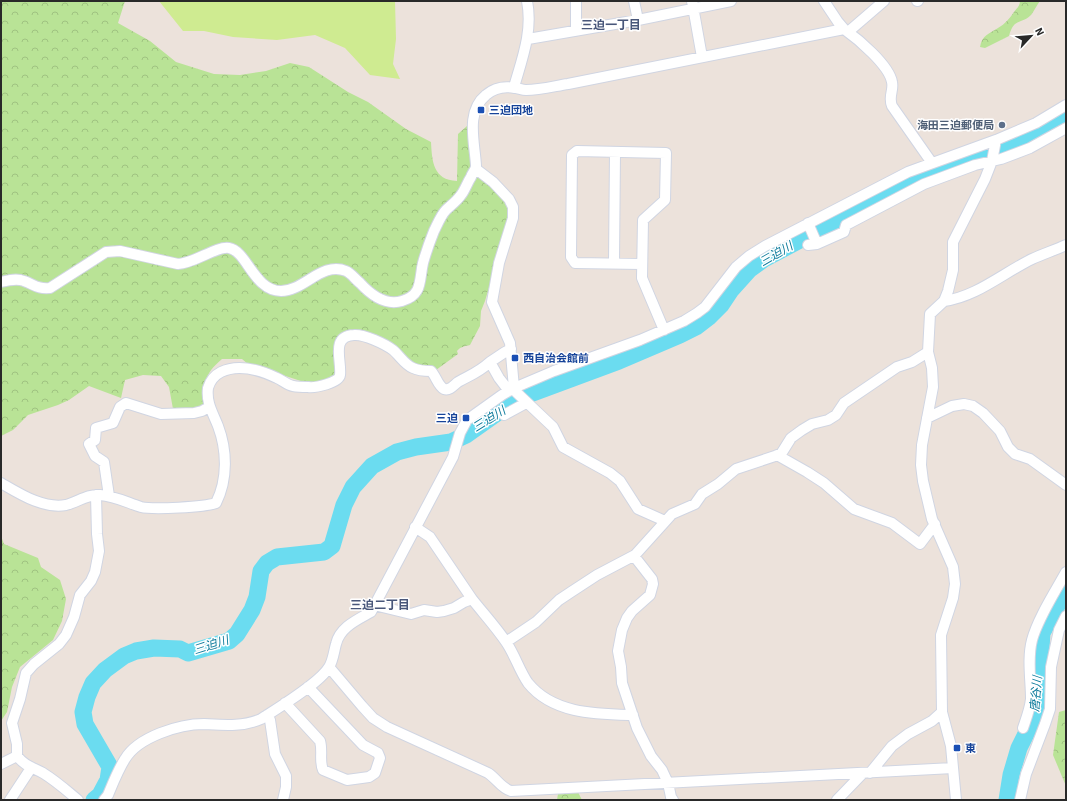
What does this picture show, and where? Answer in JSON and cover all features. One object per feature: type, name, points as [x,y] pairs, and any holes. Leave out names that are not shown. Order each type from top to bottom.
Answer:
[{"type":"street","points":[[514,87],[528,39],[527,1]]},
{"type":"street","points":[[576,1],[576,31]]},
{"type":"street","points":[[634,1],[638,20]]},
{"type":"street","points":[[528,39],[638,20],[692,5],[731,1]]},
{"type":"street","points":[[824,1],[838,22],[871,52],[888,73],[892,82],[890,100],[892,106],[932,163]]},
{"type":"street","points":[[1,282],[23,280],[40,288],[50,288],[106,252],[120,251],[178,264],[186,264],[219,249],[229,248],[238,253],[257,277],[269,288],[280,291],[292,288],[327,270],[339,270],[346,271],[351,274],[365,289],[384,301],[402,301],[414,295],[418,290],[422,277],[423,264],[436,227],[444,212],[460,196],[476,168],[472,129],[473,117],[481,99],[494,90],[514,87],[526,90],[554,86],[846,30],[884,1]]},
{"type":"street","points":[[692,5],[702,57]]},
{"type":"street","points":[[104,800],[130,752],[156,734],[181,726],[202,724],[252,724],[320,678],[329,667],[339,636],[349,624],[371,612],[453,457],[462,426],[472,416],[513,390],[548,373],[613,350],[684,321],[701,310],[736,267],[749,256],[765,246],[809,225],[908,172],[996,142],[1036,123],[1066,105]]},
{"type":"street","points":[[809,225],[813,243],[844,232],[846,225],[924,184],[975,165],[1030,148],[1066,128]]},
{"type":"street","points":[[956,800],[951,746],[942,712],[941,635],[953,598],[955,584],[953,567],[935,524],[923,481],[921,465],[922,445],[933,386],[932,368],[928,352],[930,314],[944,302],[948,292],[953,270],[953,242],[986,179],[993,160],[996,142]]},
{"type":"street","points":[[642,264],[575,263],[571,258],[572,155],[577,151],[666,153],[665,200],[642,220],[642,264],[642,278],[664,330]]},
{"type":"street","points":[[614,264],[615,152]]},
{"type":"street","points":[[476,168],[493,182],[509,199],[513,206],[514,218],[499,263],[492,302],[510,344],[513,390]]},
{"type":"street","points":[[944,302],[970,294],[1033,259],[1066,245]]},
{"type":"street","points":[[1,483],[16,492],[40,502],[54,505],[66,504],[91,495],[96,495],[109,496],[143,508],[209,505],[216,503],[221,492],[225,474],[223,441],[218,425],[209,407],[208,387],[214,377],[219,373],[230,369],[242,368],[256,370],[268,374],[292,386],[310,388],[337,380],[340,376],[339,347],[343,339],[353,334],[370,338],[388,347],[405,363],[414,369],[431,372],[439,385],[444,389],[448,389],[458,382],[481,371],[490,362],[511,349]]},
{"type":"street","points":[[506,642],[536,622],[559,600],[597,575],[634,556],[672,514],[695,504],[702,494],[718,484],[736,469],[781,454],[791,438],[802,430],[812,424],[828,420],[836,415],[844,403],[897,368],[912,362],[928,352]]},
{"type":"street","points":[[490,362],[499,378],[553,427],[563,447],[610,473],[620,481],[638,509],[665,521]]},
{"type":"street","points":[[109,496],[104,462],[95,456],[89,444],[95,440],[96,428],[113,423],[120,407],[123,404],[129,403],[161,414],[194,413],[209,407]]},
{"type":"street","points":[[504,415],[526,403]]},
{"type":"street","points":[[927,418],[952,406],[964,404],[973,406],[983,413],[1000,431],[1008,447],[1015,454],[1030,459],[1066,485]]},
{"type":"street","points":[[777,455],[818,479],[854,509],[892,523],[920,544],[935,524]]},
{"type":"street","points":[[78,800],[59,784],[22,762],[17,756],[17,744],[12,723],[20,699],[26,673],[34,664],[59,644],[66,635],[74,617],[80,595],[95,572],[99,551],[96,495]]},
{"type":"street","points":[[415,527],[430,537],[472,599],[506,642],[527,681],[537,692],[549,700],[574,710],[596,714],[632,715]]},
{"type":"street","points":[[634,556],[652,579],[653,584],[650,595],[632,611],[622,630],[618,646],[622,683],[637,728],[651,756],[662,770],[673,800]]},
{"type":"street","points":[[1022,728],[1031,700],[1030,656],[1032,641],[1036,628],[1066,572]]},
{"type":"street","points":[[374,605],[411,614],[424,610],[437,612],[444,611],[472,599]]},
{"type":"street","points":[[1020,800],[1026,774],[1050,709],[1051,667],[1058,630],[1066,616]]},
{"type":"street","points":[[329,667],[373,718],[387,727],[488,772],[494,776],[502,787],[511,791],[953,768]]},
{"type":"street","points":[[285,703],[320,741],[322,748],[321,765],[323,770],[346,780],[369,777],[375,773],[380,758],[378,753],[363,745],[308,687]]},
{"type":"street","points":[[837,800],[867,773],[892,746],[908,734],[932,721],[942,712]]},
{"type":"street","points":[[267,715],[270,720],[273,748],[286,776],[286,787],[283,800]]},
{"type":"street","points":[[1,764],[17,756]]},
{"type":"street","points":[[10,800],[31,768]]},
{"type":"green space","points":[[1,1],[125,1],[118,23],[150,41],[176,62],[214,74],[240,75],[266,71],[290,63],[309,67],[348,92],[368,102],[406,129],[431,142],[435,168],[438,173],[449,180],[457,181],[458,134],[467,126],[470,133],[474,168],[507,203],[510,217],[481,311],[480,326],[470,345],[464,346],[457,351],[458,354],[436,370],[422,368],[407,359],[391,346],[342,335],[334,376],[323,382],[307,383],[249,365],[242,359],[222,359],[211,370],[206,380],[204,406],[192,410],[173,409],[169,387],[161,376],[143,375],[125,380],[121,398],[89,386],[69,400],[28,415],[13,430],[1,436]]},
{"type":"green space","points":[[159,1],[395,1],[396,39],[393,64],[400,79],[370,75],[345,48],[315,35],[277,40],[233,37],[204,31],[183,31]]},
{"type":"green space","points":[[1020,1],[1040,1],[1031,15],[1013,26],[1009,36],[985,48],[980,47],[984,37],[1003,25],[1009,19],[1018,7]]},
{"type":"green space","points":[[1,536],[4,544],[38,558],[41,567],[60,580],[66,599],[62,621],[53,640],[20,667],[12,687],[7,712],[1,721]]},
{"type":"green space","points":[[1066,710],[1066,786],[1053,755],[1059,712]]},
{"type":"green space","points":[[577,790],[582,800],[557,800],[558,794]]},
{"type":"waterway","name":"三迫川","points":[[94,800],[100,795],[108,780],[110,767],[85,724],[83,712],[93,683],[105,670],[124,656],[136,651],[154,648],[180,649],[188,653],[229,641],[237,634],[252,610],[257,597],[261,571],[267,563],[277,557],[324,552],[332,546],[344,505],[353,487],[372,466],[397,452],[416,447],[451,442],[466,435],[497,413],[530,394],[619,361],[696,327],[721,305],[731,290],[749,270],[764,259],[915,180],[1018,144],[1048,130],[1066,117]]},
{"type":"waterway","name":"唐谷川","points":[[1007,800],[1011,775],[1019,748],[1035,716],[1042,633],[1066,589]]},
{"type":"place","name":"三迫団地","points":[[481,110]]},
{"type":"place","name":"海田三迫郵便局","points":[[1002,125]]},
{"type":"place","name":"西自治会館前","points":[[515,358]]},
{"type":"place","name":"三迫","points":[[466,418]]},
{"type":"place","name":"東","points":[[957,748]]},
{"type":"district","name":"三迫一丁目","points":[[611,25]]},
{"type":"district","name":"三迫二丁目","points":[[380,605]]}]
